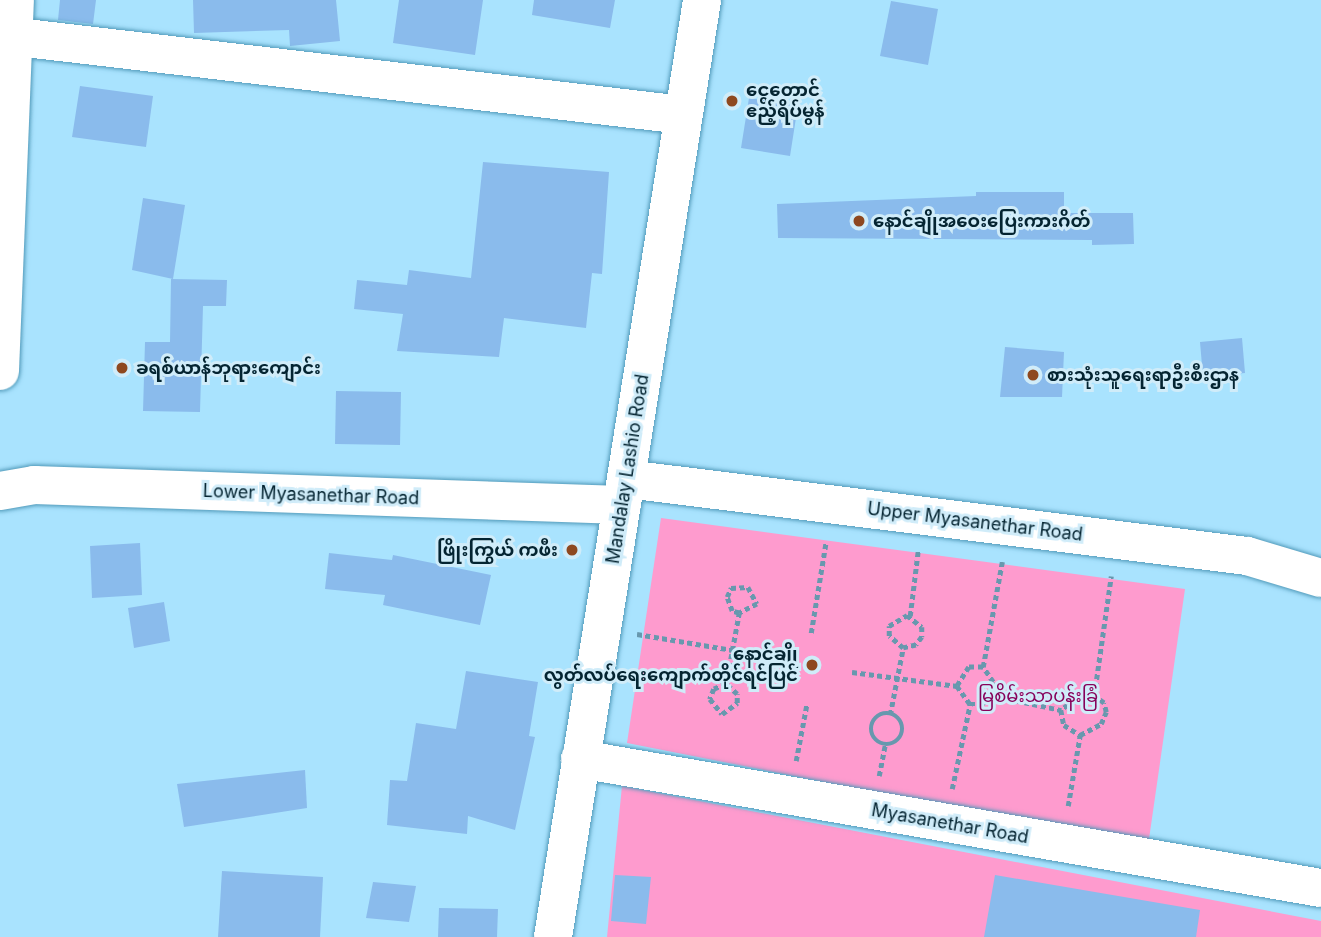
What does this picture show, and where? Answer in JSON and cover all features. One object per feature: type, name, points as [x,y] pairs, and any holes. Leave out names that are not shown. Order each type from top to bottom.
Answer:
[{"type":"main road","name":"Mandalay Lashio Road","points":[[554,937],[580,758],[702,0]]},
{"type":"main road","points":[[0,371],[10,23],[683,115]]},
{"type":"main road","name":"Lower Myasanethar Road","points":[[0,491],[34,485],[624,492]]},
{"type":"main road","name":"Upper Myasanethar Road","points":[[624,492],[832,505],[1008,525],[1247,556],[1321,578]]},
{"type":"main road","name":"Myasanethar Road","points":[[580,758],[1321,888]]},
{"type":"path","points":[[811,633],[832,505]]},
{"type":"path","points":[[910,616],[923,516]]},
{"type":"path","points":[[983,667],[1008,525]]},
{"type":"path","points":[[1094,696],[1116,540]]},
{"type":"path","points":[[748,587],[757,604],[739,612],[733,611],[727,597],[731,588],[748,587]]},
{"type":"path","points":[[726,684],[739,612]]},
{"type":"path","points":[[903,648],[889,636],[889,626],[898,618],[910,616]]},
{"type":"path","points":[[903,648],[916,645],[922,637],[922,627],[910,616]]},
{"type":"path","points":[[602,628],[775,657]]},
{"type":"path","points":[[891,715],[903,648]]},
{"type":"path","points":[[957,686],[969,667],[983,667],[991,674],[991,695],[982,704],[970,704]]},
{"type":"path","points":[[852,672],[957,686],[970,704],[945,824]]},
{"type":"path","points":[[726,684],[735,689],[737,703],[722,714],[710,699],[714,689],[726,684]]},
{"type":"path","points":[[991,695],[1060,710],[1075,700],[1094,696],[1104,703],[1106,712],[1101,724],[1080,735]]},
{"type":"path","points":[[789,795],[807,703]]},
{"type":"path","points":[[1060,710],[1064,725],[1080,735]]},
{"type":"path","points":[[882,714],[891,715],[898,717],[905,733],[893,745],[882,746],[870,730],[873,720],[882,714]]},
{"type":"path","points":[[1062,843],[1080,735]]},
{"type":"green space","name":"မြစိမ်းသာပန်းခြံ","points":[[661,518],[1185,589],[1148,846],[627,743]]},
{"type":"green space","points":[[622,786],[1321,921],[1321,937],[607,937]]},
{"type":"building","points":[[60,0],[96,0],[93,24],[58,20]]},
{"type":"building","points":[[193,0],[336,0],[340,41],[290,46],[289,30],[194,33]]},
{"type":"building","points":[[399,0],[483,0],[475,55],[393,43]]},
{"type":"building","points":[[534,0],[615,0],[610,28],[532,15]]},
{"type":"building","points":[[891,1],[938,9],[928,65],[880,56]]},
{"type":"building","points":[[80,86],[153,96],[146,147],[72,137]]},
{"type":"building","points":[[749,98],[798,105],[790,156],[741,148]]},
{"type":"building","points":[[483,162],[609,172],[602,274],[592,273],[586,328],[504,318],[499,357],[397,351],[403,314],[354,309],[357,280],[407,285],[409,270],[471,278]]},
{"type":"building","points":[[976,192],[1064,192],[1064,213],[1133,213],[1134,244],[1092,245],[1092,240],[778,238],[777,204],[976,196]]},
{"type":"building","points":[[143,198],[185,205],[173,279],[132,270]]},
{"type":"building","points":[[171,279],[227,280],[226,306],[203,306],[200,412],[143,411],[145,342],[170,342]]},
{"type":"building","points":[[1242,338],[1245,373],[1203,377],[1200,342]]},
{"type":"building","name":"စားသုံးသူရေးရာဦးစီးဌာန","points":[[1005,347],[1064,352],[1062,397],[1000,397]]},
{"type":"building","points":[[336,391],[401,392],[400,445],[335,444]]},
{"type":"building","points":[[140,543],[142,595],[92,598],[90,546]]},
{"type":"building","points":[[329,553],[392,560],[393,555],[491,575],[480,625],[383,605],[385,595],[325,589]]},
{"type":"building","points":[[164,602],[170,641],[134,648],[128,608]]},
{"type":"building","points":[[466,671],[538,682],[529,736],[535,737],[515,830],[468,816],[467,834],[387,825],[390,780],[407,781],[416,723],[456,729]]},
{"type":"building","points":[[305,770],[307,808],[184,827],[177,784]]},
{"type":"building","points":[[222,871],[323,877],[320,937],[218,937]]},
{"type":"building","points":[[615,875],[651,877],[646,924],[611,921]]},
{"type":"building","points":[[995,875],[1200,910],[1196,937],[984,937]]},
{"type":"building","points":[[373,882],[416,886],[409,922],[366,918]]},
{"type":"building","points":[[439,908],[498,909],[497,937],[438,937]]},
{"type":"place","name":"ငွေတောင် ဧည့်ရိပ်မွန်","points":[[732,101]]},
{"type":"place","name":"နောင်ချိုအဝေးပြေးကားဂိတ်","points":[[859,221]]},
{"type":"place","name":"ခရစ်ယာန်ဘုရားကျောင်း","points":[[122,368]]},
{"type":"place","name":"စားသုံးသူရေးရာဦးစီးဌာန","points":[[1033,375]]},
{"type":"place","name":"ဖြိုးကြွယ် ကဖီး","points":[[572,550]]},
{"type":"place","name":"နောင်ချို လွတ်လပ်ရေးကျောက်တိုင်ရင်ပြင်","points":[[812,665]]}]
